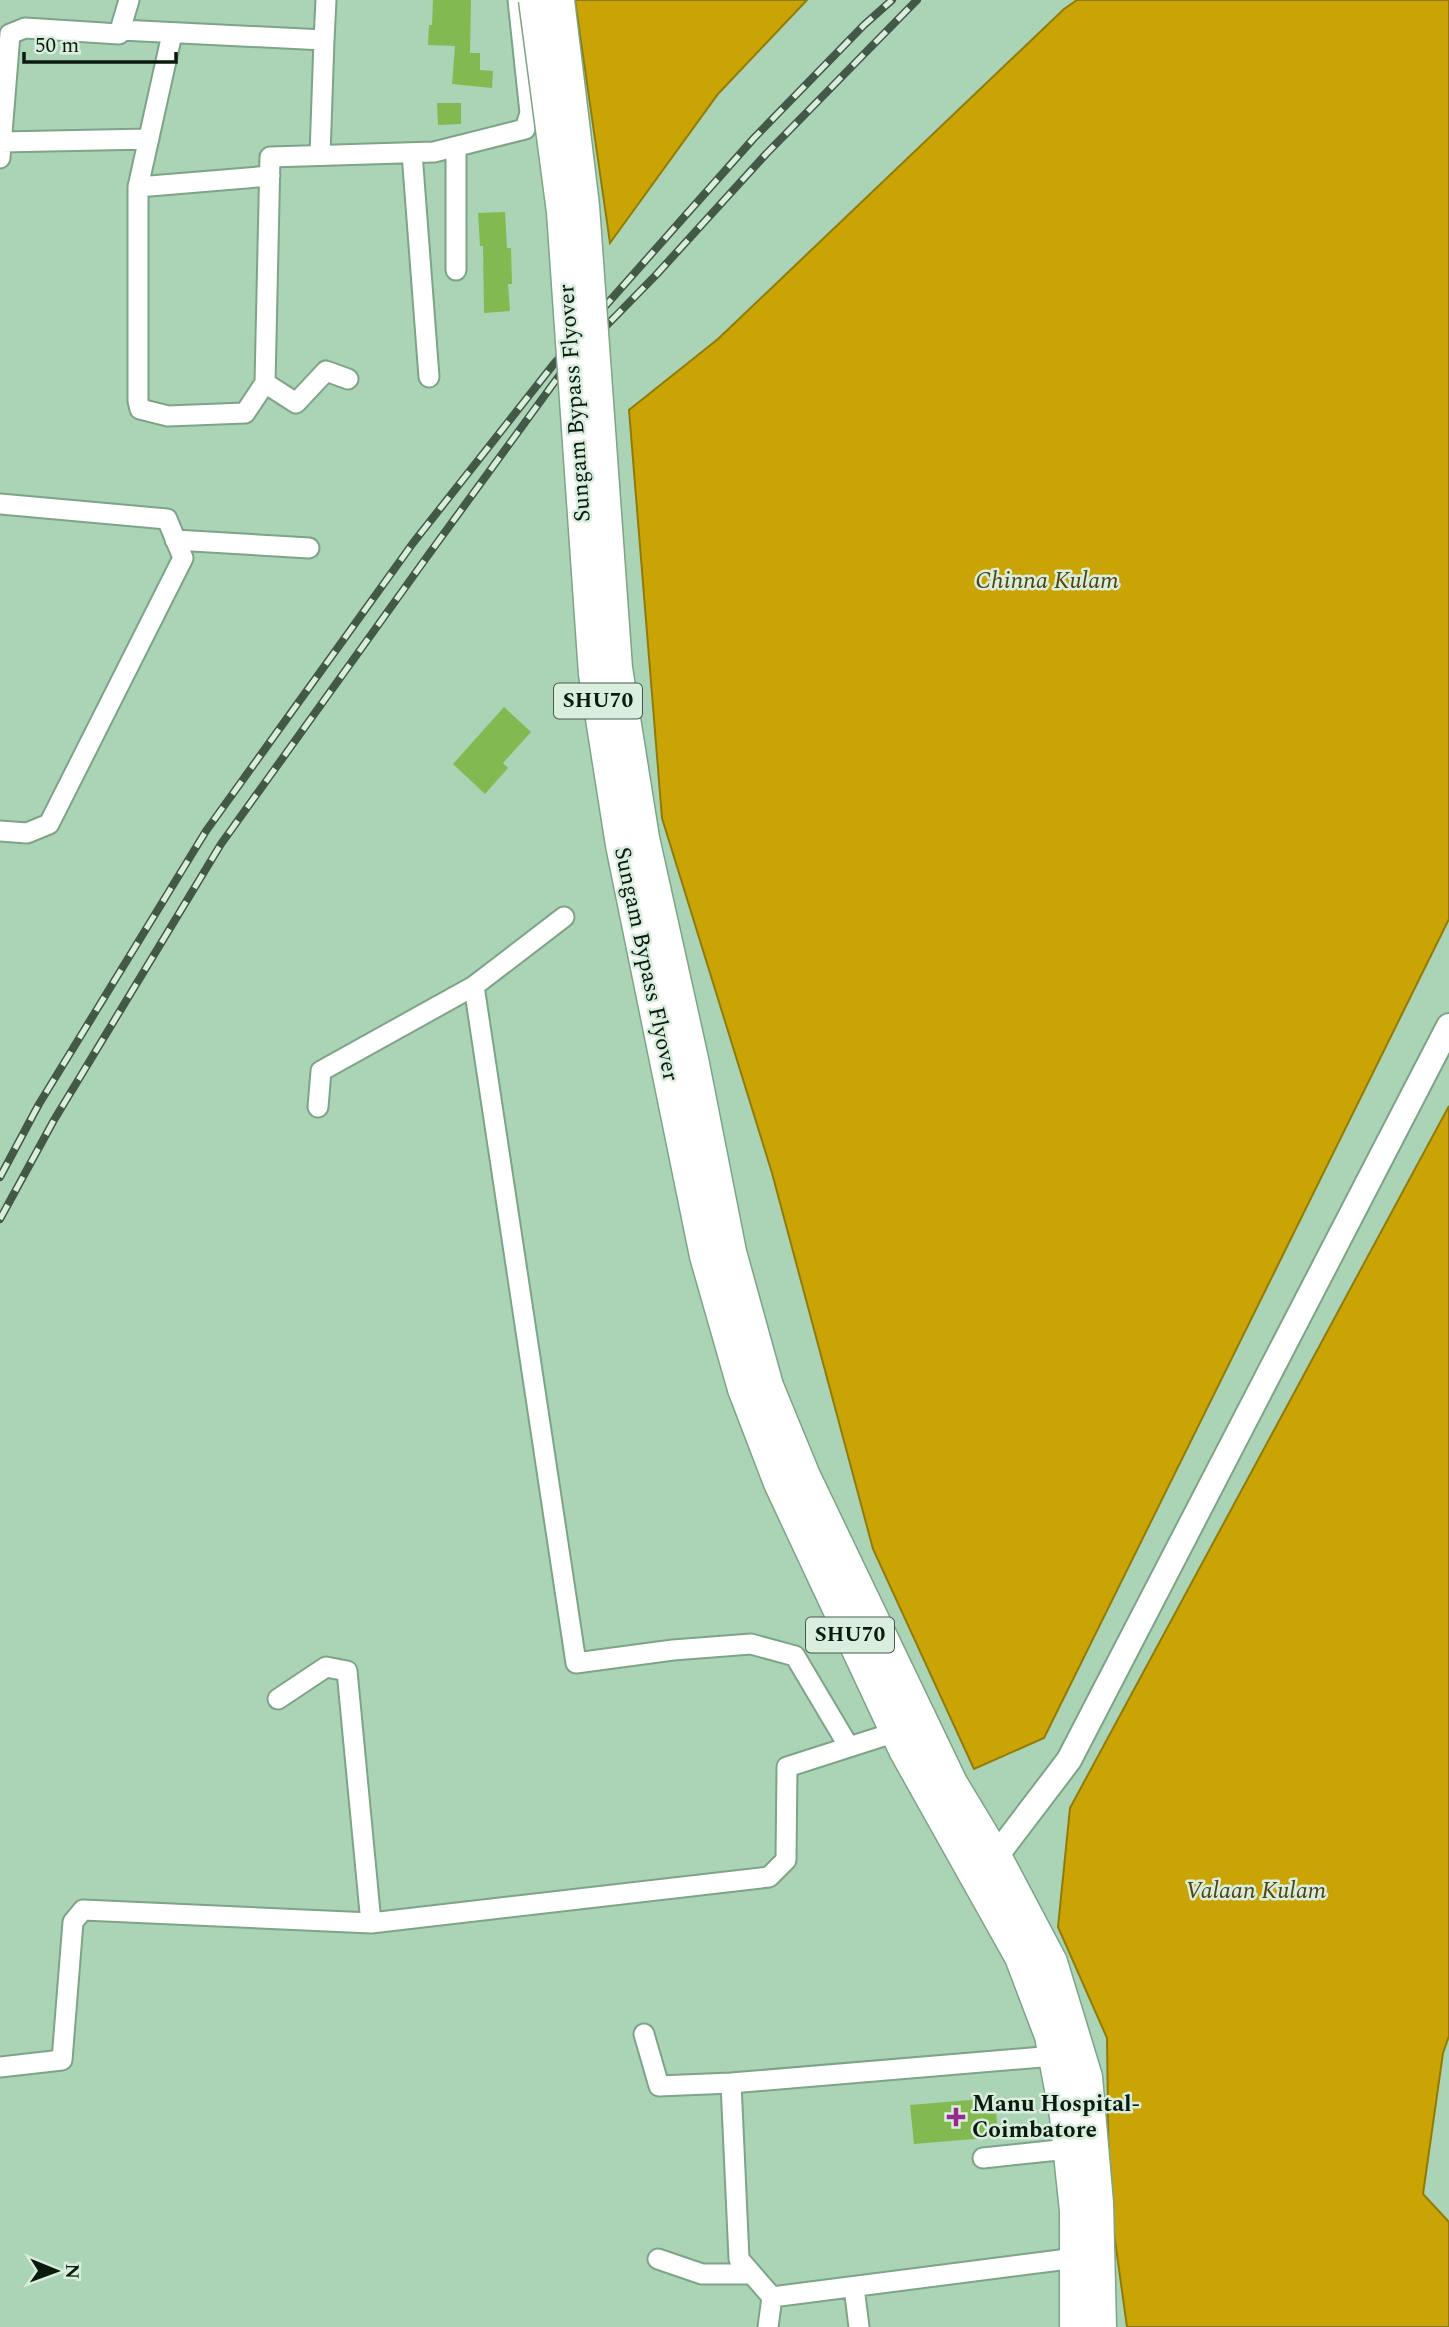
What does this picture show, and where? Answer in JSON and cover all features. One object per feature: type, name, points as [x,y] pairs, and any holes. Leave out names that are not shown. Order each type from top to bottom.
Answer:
[{"type":"main road","name":"Sungam Bypass Flyover","points":[[534,0],[562,212],[596,687],[621,845],[705,1256],[755,1387],[805,1476],[946,1771],[996,1856]]},
{"type":"main road","name":"Sungam Bypass Flyover","points":[[559,0],[584,206],[619,681],[644,838],[693,1059],[755,1387],[779,1483],[895,1732],[971,1874]]},
{"type":"main road","name":"SHU70","points":[[996,1856],[1052,1962],[1087,2077],[1098,2203],[1101,2327]]},
{"type":"main road","name":"SHU70","points":[[971,1874],[1020,1957],[1050,2036],[1065,2116],[1075,2211],[1075,2327]]},
{"type":"street","points":[[129,0],[119,34],[25,28],[10,34],[1,150],[149,139]]},
{"type":"street","points":[[320,155],[326,0]]},
{"type":"street","points":[[172,34],[138,187],[138,401],[141,410],[168,416],[244,413],[265,383],[270,157],[434,152],[525,129],[530,113],[518,0]]},
{"type":"street","points":[[121,30],[324,40]]},
{"type":"street","points":[[456,147],[456,270]]},
{"type":"street","points":[[412,153],[429,377]]},
{"type":"street","points":[[138,187],[270,176]]},
{"type":"street","points":[[265,383],[296,403],[326,371],[348,379]]},
{"type":"street","points":[[0,504],[167,519],[183,558],[49,824],[27,833],[0,831]]},
{"type":"street","points":[[175,540],[309,548]]},
{"type":"street","points":[[318,1107],[321,1071],[474,986],[564,917]]},
{"type":"street","points":[[474,986],[576,1663],[673,1650],[751,1644],[795,1656],[849,1747]]},
{"type":"street","points":[[971,1874],[996,1856],[1069,1760],[1449,1026]]},
{"type":"street","points":[[278,1699],[326,1667],[347,1671],[371,1923]]},
{"type":"street","points":[[0,2067],[62,2060],[73,1922],[83,1910],[371,1923],[769,1877],[786,1860],[787,1768],[895,1732]]},
{"type":"street","points":[[643,2034],[659,2086],[731,2083],[1054,2056]]},
{"type":"street","points":[[731,2083],[739,2259],[772,2297],[768,2327]]},
{"type":"street","points":[[983,2158],[1068,2149]]},
{"type":"street","points":[[772,2297],[1076,2258]]},
{"type":"street","points":[[658,2259],[702,2274],[752,2274]]},
{"type":"street","points":[[854,2287],[859,2327]]},
{"type":"water","points":[[575,0],[807,0],[718,94],[610,243]]},
{"type":"water","name":"Chinna Kulam","points":[[1077,0],[1449,0],[1449,919],[1044,1738],[974,1769],[873,1549],[772,1173],[662,818],[629,410],[718,339],[1064,9]]},
{"type":"water","name":"Valaan Kulam","points":[[1449,1106],[1449,2036],[1443,2053],[1423,2194],[1449,2222],[1449,2327],[1127,2327],[1109,2197],[1107,2038],[1058,1927],[1070,1808]]},
{"type":"building","points":[[433,0],[471,0],[470,53],[480,53],[480,70],[493,71],[492,88],[452,84],[455,46],[428,45]]},
{"type":"building","points":[[437,103],[461,103],[461,124],[438,125]]},
{"type":"building","points":[[505,212],[507,248],[511,248],[512,284],[508,284],[510,311],[484,313],[483,246],[480,246],[478,213]]},
{"type":"building","points":[[504,707],[531,732],[503,763],[508,768],[485,794],[453,764]]},
{"type":"building","points":[[995,2098],[998,2137],[914,2144],[910,2105]]},
{"type":"railway","points":[[0,1177],[39,1104],[206,831],[413,543],[553,365],[754,138],[864,25],[892,0]]},
{"type":"railway","points":[[0,1219],[54,1120],[221,844],[564,369],[656,275],[767,153],[917,0]]},
{"type":"place","name":"Manu Hospital- Coimbatore","points":[[956,2117]]}]
